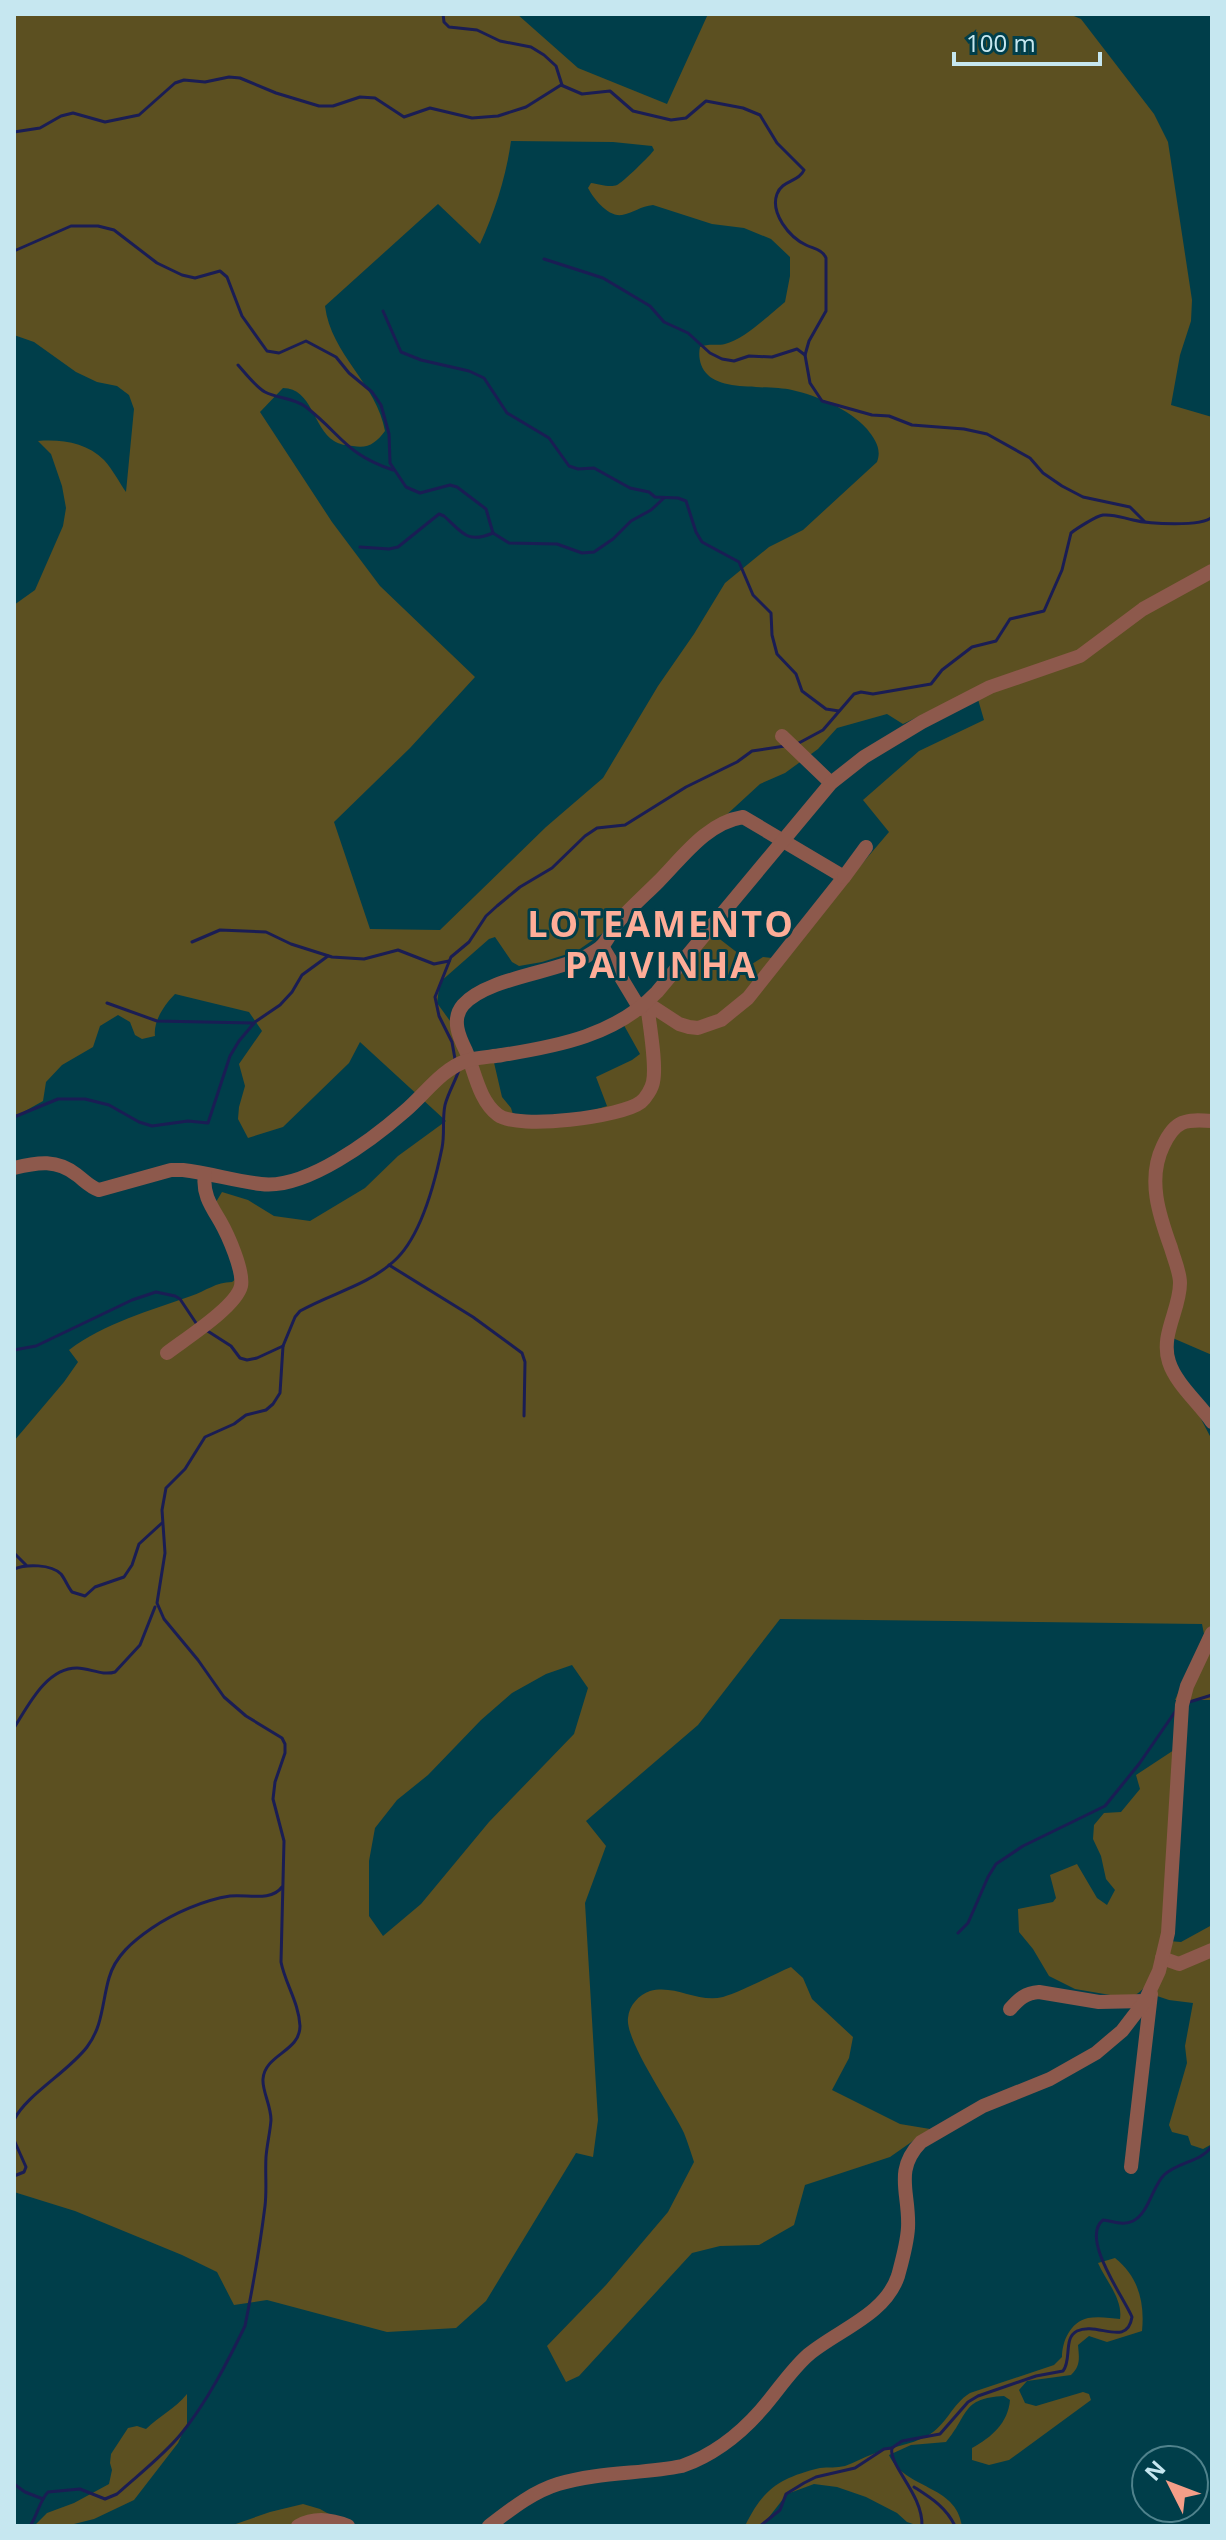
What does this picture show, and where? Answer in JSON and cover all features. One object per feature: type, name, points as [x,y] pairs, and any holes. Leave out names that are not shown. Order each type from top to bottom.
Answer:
[{"type":"street","points":[[14,1168],[57,1163],[99,1190],[171,1170],[194,1171],[271,1185],[313,1173],[352,1151],[404,1112],[447,1072],[470,1059],[565,1043],[600,1032],[643,1006],[831,783],[864,757],[922,722],[990,687],[1080,656],[1143,609],[1212,571]]},
{"type":"street","points":[[782,736],[831,783]]},
{"type":"street","points":[[602,946],[643,1006],[653,1082],[641,1102],[629,1108],[564,1121],[505,1119],[490,1108],[481,1092],[458,1029],[458,1013],[464,1005],[483,992],[515,978],[577,961],[602,946],[616,924],[683,854],[718,827],[743,817],[844,877]]},
{"type":"street","points":[[643,1006],[689,1027],[709,1026],[721,1020],[748,998],[866,847]]},
{"type":"street","points":[[1212,1121],[1187,1120],[1169,1132],[1159,1153],[1155,1175],[1160,1215],[1180,1280],[1166,1351],[1174,1374],[1212,1422]]},
{"type":"street","points":[[167,1353],[230,1303],[241,1286],[238,1265],[223,1226],[205,1193],[205,1175]]},
{"type":"street","points":[[1131,2167],[1149,1996],[1168,1933],[1182,1705],[1187,1686],[1212,1633]]},
{"type":"street","points":[[1162,1958],[1179,1964],[1212,1950]]},
{"type":"street","points":[[1010,2009],[1020,1998],[1039,1992],[1099,2002],[1149,1996]]},
{"type":"street","points":[[489,2526],[540,2491],[576,2480],[682,2466],[697,2461],[729,2440],[761,2410],[806,2357],[874,2310],[892,2289],[908,2227],[904,2170],[913,2150],[921,2142],[983,2106],[1050,2079],[1096,2053],[1122,2031],[1149,1996]]},
{"type":"street","points":[[298,2526],[306,2521],[335,2520],[348,2526]]},
{"type":"shaded area","points":[[14,14],[517,14],[578,68],[667,104],[708,14],[1069,14],[1081,19],[1154,114],[1168,142],[1192,300],[1191,321],[1180,355],[1171,405],[1212,417],[1212,1355],[1168,1336],[1163,1356],[1211,1438],[1212,1700],[1175,1700],[1204,1634],[1202,1624],[780,1619],[698,1725],[586,1821],[606,1846],[585,1903],[598,2120],[593,2157],[576,2153],[486,2301],[456,2328],[387,2332],[267,2300],[234,2305],[217,2272],[75,2211],[14,2192],[14,1441],[78,1362],[69,1350],[112,1325],[216,1285],[232,1282],[241,1275],[213,1207],[222,1192],[248,1200],[274,1216],[310,1221],[365,1188],[398,1156],[446,1121],[360,1042],[349,1063],[283,1127],[248,1138],[238,1119],[245,1086],[239,1064],[262,1031],[249,1012],[175,994],[158,1019],[155,1036],[142,1039],[135,1035],[130,1022],[118,1015],[100,1026],[93,1047],[62,1065],[46,1082],[43,1101],[18,1115],[14,1114],[14,605],[35,590],[63,526],[66,508],[51,454],[38,441],[65,442],[97,454],[126,492],[134,409],[129,395],[117,386],[97,382],[76,372],[34,342],[14,335]],"holes":[[[511,141],[613,142],[652,146],[652,153],[617,185],[591,183],[588,188],[607,210],[622,215],[653,205],[712,224],[744,228],[771,239],[790,257],[785,302],[732,342],[700,347],[703,369],[715,380],[725,383],[792,390],[832,404],[867,429],[879,453],[877,462],[803,530],[769,547],[725,583],[603,778],[546,827],[440,930],[370,929],[334,822],[410,748],[475,677],[380,586],[332,522],[260,412],[283,388],[293,390],[306,401],[321,427],[336,442],[363,447],[378,439],[385,431],[380,414],[336,340],[325,306],[438,204],[480,244],[499,194]],[[975,689],[984,720],[919,751],[863,800],[889,832],[781,959],[763,957],[752,964],[708,930],[621,1020],[640,1054],[596,1077],[607,1106],[558,1121],[516,1124],[511,1108],[502,1097],[492,1054],[467,1053],[458,1032],[437,1003],[440,982],[495,937],[512,962],[519,966],[577,951],[629,915],[760,784],[785,773],[818,749],[837,728],[887,714],[903,724]],[[572,1665],[588,1688],[574,1734],[489,1822],[421,1904],[383,1936],[369,1916],[369,1861],[375,1828],[397,1800],[428,1775],[481,1720],[512,1693],[546,1674]]]},
{"type":"shaded area","points":[[1174,1750],[1162,1942],[1152,1975],[1142,1990],[1128,1998],[1075,1989],[1049,1976],[1019,1932],[1018,1909],[1053,1902],[1056,1898],[1050,1875],[1077,1864],[1097,1898],[1107,1905],[1115,1890],[1106,1879],[1093,1839],[1094,1825],[1104,1813],[1121,1812],[1140,1789],[1136,1775]]},
{"type":"shaded area","points":[[1212,1925],[1212,2144],[1203,2149],[1191,2145],[1188,2136],[1172,2132],[1169,2125],[1187,2063],[1185,2046],[1193,2003],[1154,1995],[1168,1941],[1181,1942]]},
{"type":"shaded area","points":[[791,1967],[803,1978],[812,1999],[853,2037],[849,2058],[832,2090],[900,2124],[930,2129],[890,2157],[805,2185],[794,2225],[759,2245],[720,2246],[692,2253],[579,2376],[566,2382],[547,2346],[606,2285],[668,2212],[694,2162],[684,2133],[634,2042],[628,2018],[632,2005],[646,1993],[659,1989],[704,1998],[723,1997]]},
{"type":"shaded area","points":[[1115,2258],[1129,2273],[1138,2290],[1142,2331],[1107,2342],[1089,2336],[1078,2345],[1078,2365],[1071,2375],[1027,2381],[1019,2390],[1025,2403],[1036,2406],[1083,2392],[1089,2394],[1091,2400],[1009,2460],[989,2465],[972,2460],[972,2448],[992,2434],[1006,2416],[1010,2400],[1004,2396],[990,2397],[973,2404],[946,2442],[911,2445],[889,2455],[906,2475],[950,2502],[958,2512],[962,2526],[919,2526],[866,2497],[837,2487],[814,2484],[787,2494],[762,2526],[745,2526],[766,2494],[783,2481],[820,2468],[845,2466],[927,2436],[970,2393],[1054,2365],[1062,2357],[1068,2333],[1082,2320],[1096,2317],[1120,2319],[1116,2297],[1098,2263]]},
{"type":"shaded area","points":[[187,2394],[187,2424],[178,2443],[134,2500],[94,2519],[66,2526],[34,2526],[47,2513],[109,2484],[111,2454],[128,2428],[137,2426],[146,2429]]},
{"type":"shaded area","points":[[303,2504],[320,2509],[350,2526],[230,2526],[270,2512]]},
{"type":"waterway","points":[[443,14],[444,22],[449,27],[477,30],[500,41],[531,47],[556,66],[562,85]]},
{"type":"waterway","points":[[14,132],[40,128],[73,113],[105,122],[139,115],[175,83],[229,77],[240,78],[319,106],[333,106],[360,97],[375,98],[404,117],[430,108],[472,118],[498,116],[526,107],[561,85],[582,94],[610,91],[633,111],[671,120],[686,118],[706,101],[743,108],[760,115],[777,143],[804,170],[779,189],[776,209],[788,230],[826,258],[826,311],[809,341],[805,355],[810,383],[822,401],[872,415],[889,416],[912,425],[987,434],[1030,458],[1043,473],[1062,486],[1083,497],[1130,507],[1144,521]]},
{"type":"waterway","points":[[14,251],[71,226],[98,226],[114,230],[157,263],[182,275],[195,278],[220,271],[227,277],[242,316],[267,351],[279,353],[306,341],[336,357],[349,373],[372,392],[381,405],[389,434],[390,463],[406,487],[420,493],[450,485],[457,487],[486,509],[493,533],[509,543],[557,544],[582,553],[594,552],[664,498]]},
{"type":"waterway","points":[[544,259],[603,278],[650,306],[664,322],[688,333],[710,353],[722,359],[734,361],[749,356],[772,357],[797,349],[805,355]]},
{"type":"waterway","points":[[383,311],[401,352],[484,378],[507,413],[549,438],[569,466],[594,468],[630,488],[649,492],[655,497],[686,501],[702,542],[739,562],[753,595],[771,613],[777,654],[796,674],[802,691],[826,709],[839,711]]},
{"type":"waterway","points":[[238,365],[265,392],[301,404],[354,450],[393,470]]},
{"type":"waterway","points":[[360,547],[398,547],[439,514],[471,537],[493,533]]},
{"type":"waterway","points":[[797,744],[823,730],[854,694],[873,694],[931,684],[942,670],[972,647],[996,641],[1010,619],[1044,611],[1062,570],[1071,533],[1091,520],[1107,515],[1175,524],[1212,517]]},
{"type":"waterway","points":[[455,1059],[435,997],[451,957],[469,942],[486,916],[520,887],[552,868],[597,828],[625,825],[752,751],[785,746]]},
{"type":"waterway","points":[[192,942],[220,930],[266,932],[332,957],[364,959],[398,950],[434,964],[449,961]]},
{"type":"waterway","points":[[14,1117],[58,1099],[85,1099],[109,1105],[152,1126],[188,1121],[208,1123],[230,1056],[239,1041],[255,1022],[280,1005],[302,975],[328,956]]},
{"type":"waterway","points":[[107,1003],[157,1021],[252,1023]]},
{"type":"waterway","points":[[30,2526],[48,2492],[80,2489],[105,2499],[117,2494],[181,2434],[224,2368],[245,2326],[266,2200],[266,2157],[271,2120],[263,2079],[270,2064],[294,2042],[300,2026],[281,1962],[284,1841],[273,1799],[285,1744],[282,1738],[246,1716],[224,1697],[164,1619],[157,1603],[165,1553],[162,1510],[166,1488],[185,1469],[205,1437],[273,1404],[280,1393],[283,1346],[300,1311],[372,1277],[403,1252],[419,1225],[431,1193],[442,1148],[445,1105],[459,1070]]},
{"type":"waterway","points":[[389,1265],[473,1317],[522,1353],[525,1362],[524,1416]]},
{"type":"waterway","points":[[14,1350],[36,1346],[132,1300],[156,1292],[180,1299],[196,1323]]},
{"type":"waterway","points":[[206,1330],[231,1346],[240,1358],[247,1360],[283,1346]]},
{"type":"waterway","points":[[14,1569],[32,1566],[51,1568],[61,1574],[72,1592],[85,1596],[95,1587],[124,1577],[139,1544],[162,1523]]},
{"type":"waterway","points":[[14,1553],[26,1565]]},
{"type":"waterway","points":[[14,1728],[32,1699],[56,1674],[77,1668],[115,1672],[140,1645],[155,1607]]},
{"type":"waterway","points":[[1186,1703],[1212,1695]]},
{"type":"waterway","points":[[958,1933],[968,1923],[996,1864],[1023,1846],[1105,1806],[1177,1709]]},
{"type":"waterway","points":[[14,2120],[28,2102],[87,2047],[99,2022],[112,1970],[132,1944],[161,1922],[200,1904],[230,1896],[265,1896],[282,1887]]},
{"type":"waterway","points":[[14,2140],[26,2167],[24,2172],[14,2176]]},
{"type":"waterway","points":[[760,2526],[780,2510],[786,2494],[804,2483],[855,2468],[902,2441],[940,2434],[968,2402],[978,2396],[1036,2376],[1063,2371],[1070,2339],[1077,2331],[1124,2331],[1132,2317],[1100,2253],[1097,2228],[1103,2220],[1118,2223],[1133,2221],[1147,2206],[1164,2175],[1202,2156],[1212,2146]]},
{"type":"waterway","points":[[892,2448],[895,2463],[917,2503],[922,2526]]},
{"type":"waterway","points":[[14,2484],[43,2499]]},
{"type":"waterway","points":[[914,2487],[943,2508],[955,2526]]},
{"type":"district","name":"LOTEAMENTO PAIVINHA","points":[[661,944]]}]
